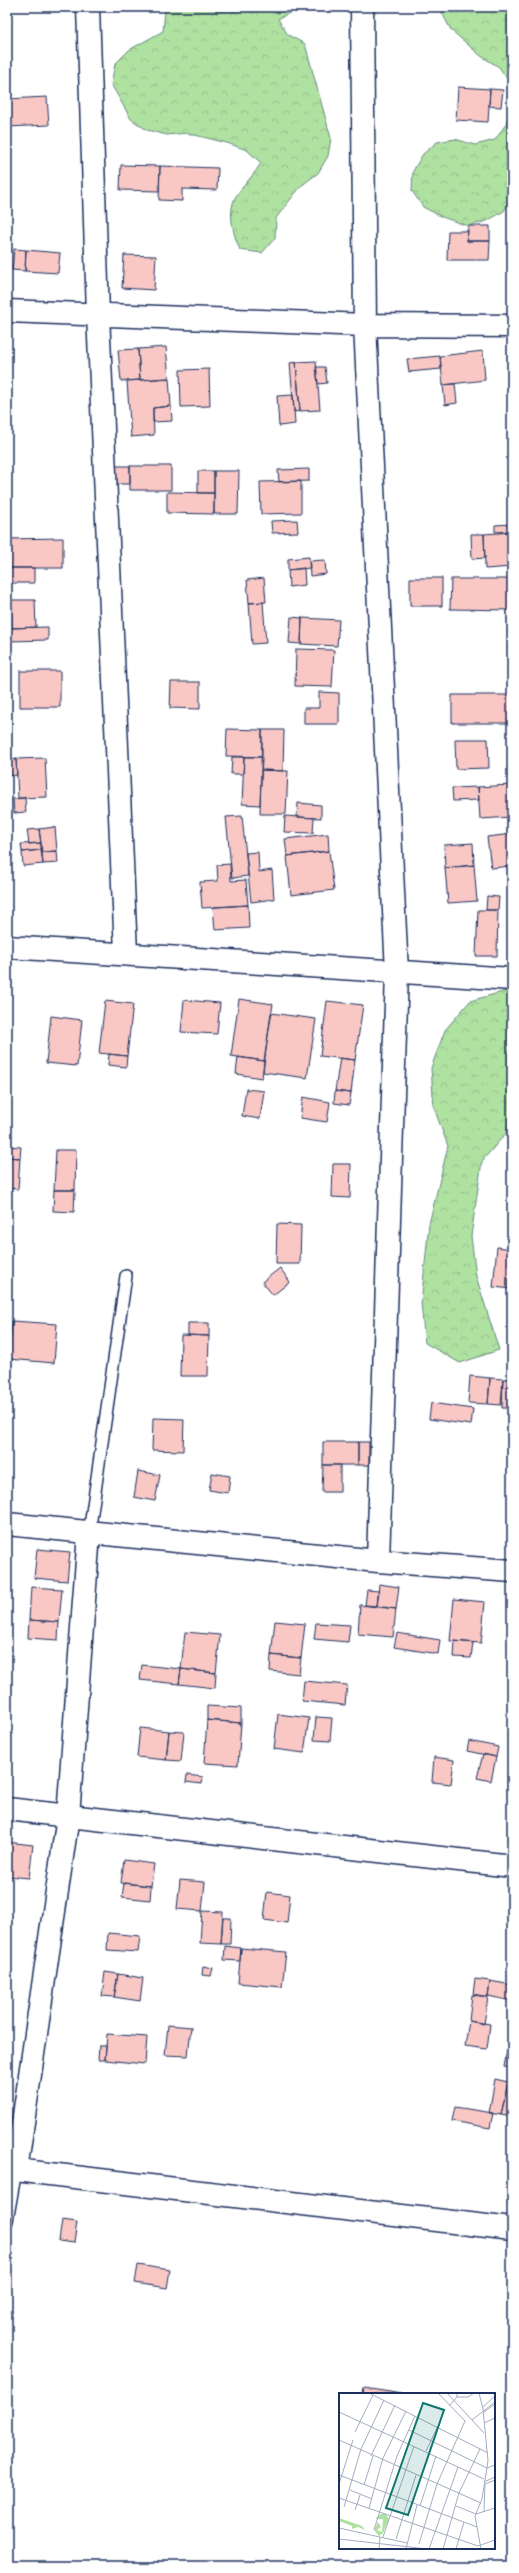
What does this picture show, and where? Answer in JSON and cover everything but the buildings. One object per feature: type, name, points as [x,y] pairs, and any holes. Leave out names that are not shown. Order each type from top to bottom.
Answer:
[{"type":"street","points":[[88,7],[98,314],[126,953]]},
{"type":"street","points":[[362,7],[365,325],[397,972],[378,1561]]},
{"type":"street","points":[[7,311],[365,325],[512,326]]},
{"type":"street","points":[[7,947],[126,953],[512,979]]},
{"type":"street","points":[[7,1524],[378,1561],[512,1571]]},
{"type":"street","points":[[89,1533],[68,1816],[12,2169],[512,2229]]},
{"type":"street","points":[[7,1809],[512,1866]]},
{"type":"lane","points":[[89,1533],[126,1276]]},
{"type":"lane","points":[[7,2221],[12,2169]]},
{"type":"green space","points":[[163,7],[297,7],[297,9],[278,19],[288,35],[305,44],[331,138],[328,156],[318,173],[301,186],[276,218],[275,238],[262,253],[240,250],[235,237],[232,222],[232,206],[234,199],[261,163],[247,150],[227,143],[187,133],[167,135],[147,130],[131,119],[111,84],[115,64],[129,50],[163,31],[165,11]]},
{"type":"green space","points":[[439,7],[512,7],[512,100],[510,83],[499,67],[481,56],[451,30]]},
{"type":"green space","points":[[512,105],[512,142],[507,154],[512,196],[504,211],[487,221],[468,226],[442,217],[423,207],[412,191],[413,171],[423,154],[437,142],[455,139],[475,145],[495,140],[506,124]]},
{"type":"green space","points":[[506,991],[512,995],[512,1114],[507,1132],[482,1161],[471,1236],[476,1276],[499,1350],[460,1363],[425,1343],[421,1303],[429,1224],[448,1146],[434,1108],[431,1068],[445,1030],[470,1001]]}]
